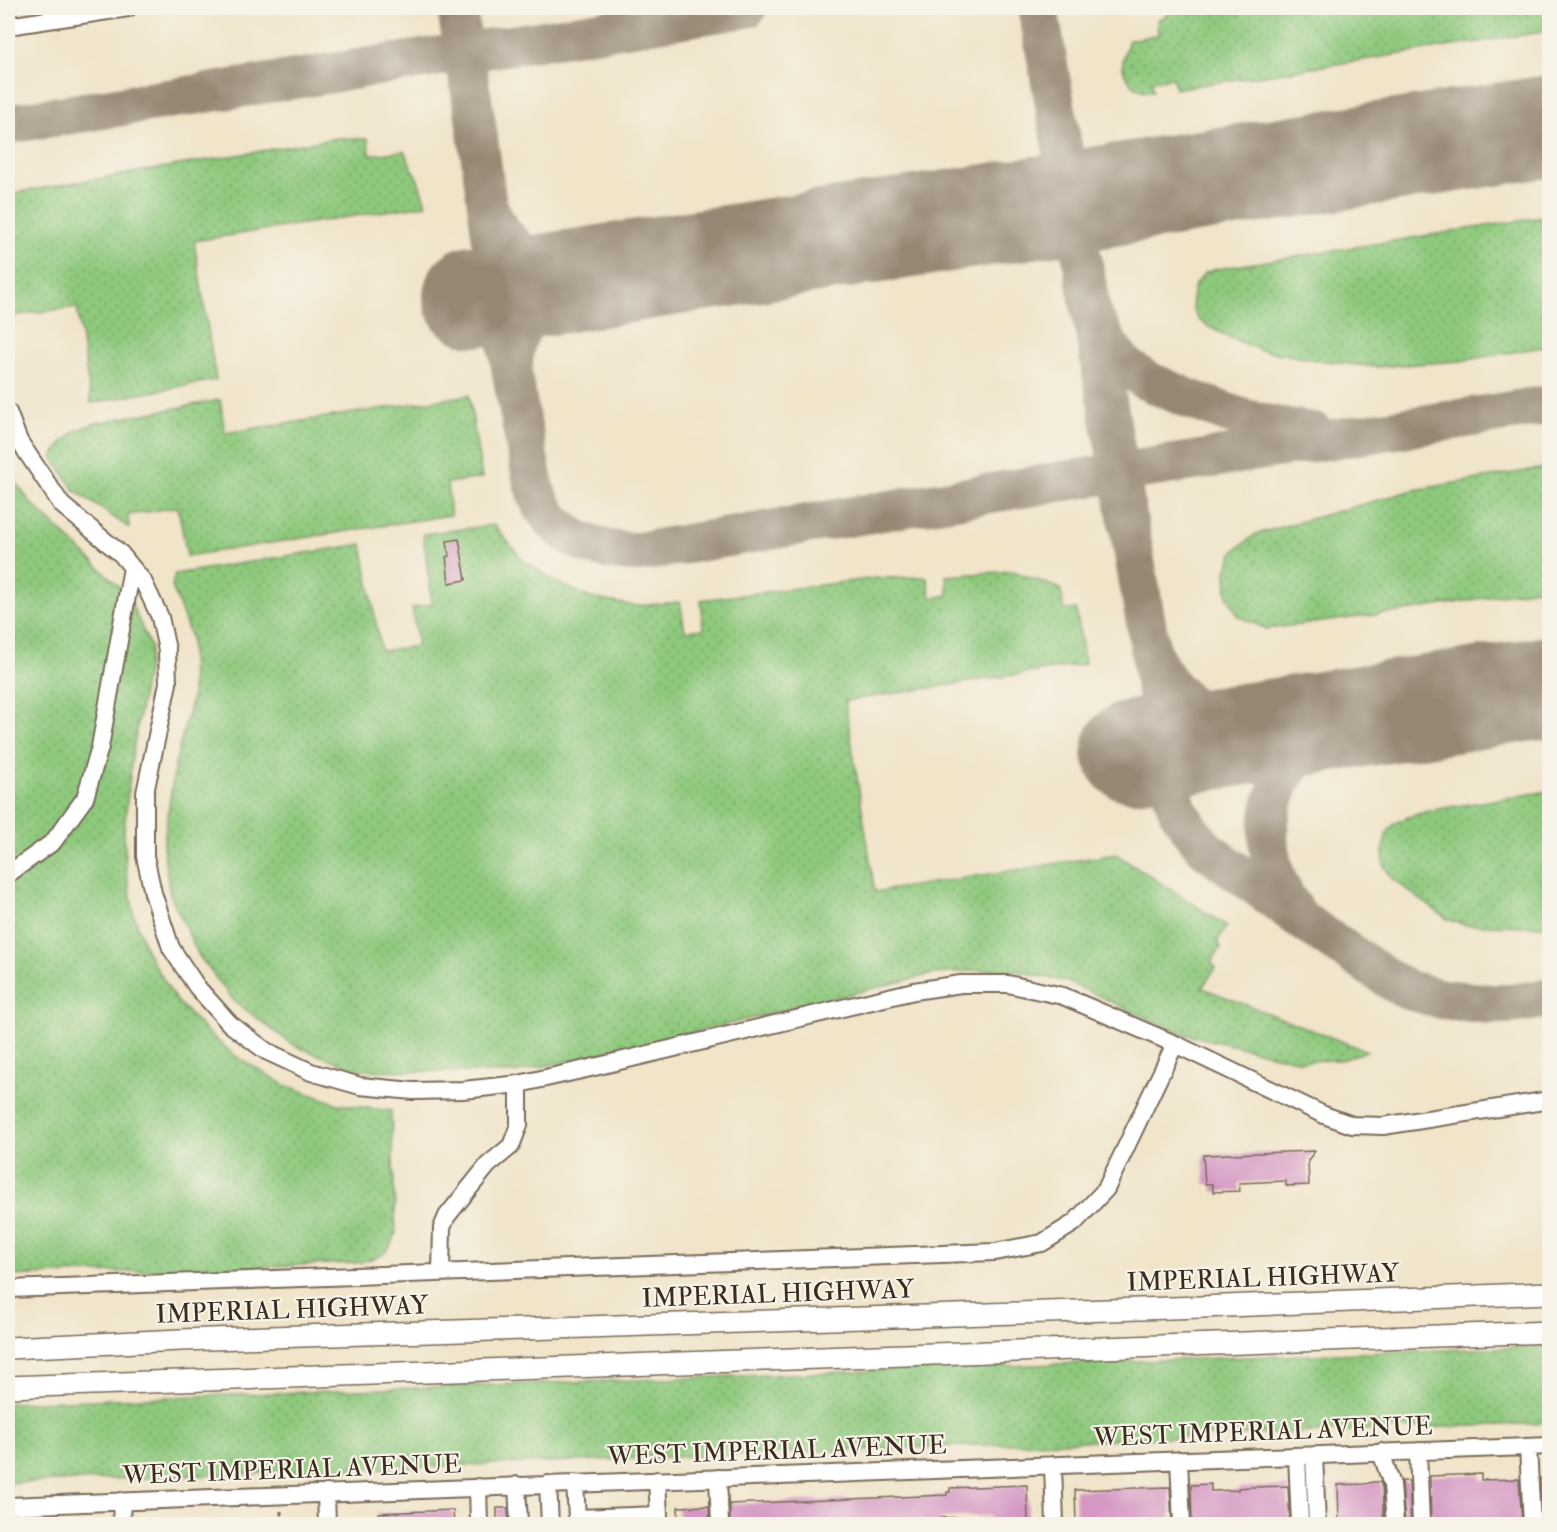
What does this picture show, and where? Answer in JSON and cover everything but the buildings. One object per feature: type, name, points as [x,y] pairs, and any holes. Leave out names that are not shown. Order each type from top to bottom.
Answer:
[{"type":"main road","name":"IMPERIAL HIGHWAY","points":[[8,1348],[181,1340],[1201,1307],[1550,1293]]},
{"type":"main road","points":[[8,1387],[1550,1332]]},
{"type":"street","points":[[8,26],[128,8]]},
{"type":"street","points":[[8,412],[19,441],[62,505],[122,554],[142,581],[159,617],[167,650],[168,683],[145,793],[145,856],[153,893],[171,948],[197,987],[230,1023],[266,1051],[311,1072],[360,1086],[413,1091],[463,1090],[519,1084],[914,991],[961,984],[1008,984],[1063,996],[1176,1044],[1324,1115],[1352,1125],[1383,1126],[1550,1100]]},
{"type":"street","points":[[8,874],[53,842],[85,798],[100,747],[132,568]]},
{"type":"street","points":[[8,1289],[994,1252],[1042,1243],[1074,1223],[1106,1189],[1176,1044]]},
{"type":"street","points":[[441,1272],[442,1228],[447,1216],[488,1165],[511,1146],[519,1125],[519,1084]]},
{"type":"street","name":"WEST IMPERIAL AVENUE","points":[[8,1506],[1550,1446]]},
{"type":"street","points":[[1528,1447],[1532,1524]]},
{"type":"street","points":[[1418,1451],[1421,1524]]},
{"type":"street","points":[[1381,1452],[1392,1485],[1395,1524]]},
{"type":"street","points":[[1314,1455],[1317,1524]]},
{"type":"street","points":[[1297,1456],[1300,1524]]},
{"type":"street","points":[[1179,1460],[1182,1524]]},
{"type":"street","points":[[1053,1465],[1055,1524]]},
{"type":"street","points":[[718,1478],[720,1524]]},
{"type":"street","points":[[575,1483],[577,1521],[659,1520],[657,1480]]},
{"type":"street","points":[[548,1484],[550,1524]]},
{"type":"street","points":[[517,1485],[519,1524]]},
{"type":"street","points":[[478,1487],[479,1524]]},
{"type":"street","points":[[326,1493],[327,1524]]},
{"type":"street","points":[[121,1501],[122,1524]]},
{"type":"green space","points":[[1179,8],[1549,8],[1549,31],[1175,89],[1173,78],[1152,81],[1153,91],[1141,90],[1131,83],[1124,73],[1123,57],[1129,40],[1158,35],[1157,20]]},
{"type":"green space","points":[[337,138],[368,139],[370,155],[404,151],[418,180],[426,205],[194,241],[216,380],[91,403],[77,307],[10,316],[8,194]]},
{"type":"green space","points":[[1549,216],[1549,346],[1460,361],[1376,367],[1259,350],[1209,327],[1198,319],[1193,309],[1192,298],[1195,284],[1205,273],[1217,269]]},
{"type":"green space","points":[[469,395],[482,478],[447,483],[451,515],[187,556],[178,507],[128,515],[129,528],[74,490],[52,457],[75,431],[96,423],[220,400],[225,433]]},
{"type":"green space","points":[[1549,467],[1549,587],[1413,610],[1267,629],[1239,617],[1227,596],[1226,571],[1234,551],[1256,534],[1414,490]]},
{"type":"green space","points":[[8,471],[30,502],[127,594],[151,648],[132,756],[124,830],[126,870],[134,915],[147,952],[175,999],[205,1030],[237,1057],[285,1085],[338,1104],[391,1111],[396,1234],[386,1251],[378,1257],[359,1263],[8,1276]]},
{"type":"green space","points":[[494,525],[522,559],[556,582],[591,598],[635,606],[680,602],[685,631],[703,629],[701,600],[876,578],[927,577],[931,598],[948,595],[946,576],[1013,571],[1061,589],[1064,610],[1076,609],[1085,664],[845,701],[875,892],[1116,854],[1227,926],[1217,942],[1221,947],[1211,963],[1216,967],[1202,988],[1367,1051],[1341,1060],[1301,1061],[1179,1033],[1068,982],[1017,971],[983,970],[932,974],[648,1044],[514,1073],[358,1070],[293,1045],[234,1001],[199,956],[170,894],[163,847],[175,765],[192,697],[191,638],[172,586],[175,574],[362,544],[381,651],[418,646],[412,608],[432,604],[423,534]]},
{"type":"green space","points":[[1549,791],[1549,926],[1465,925],[1447,919],[1394,880],[1384,866],[1383,851],[1386,834],[1395,823],[1408,817],[1432,810]]},
{"type":"green space","points":[[1549,1346],[1549,1423],[8,1483],[8,1403]]},
{"type":"taxiway","points":[[457,8],[476,122],[505,331],[534,486],[540,502],[549,515],[559,526],[582,542],[609,550],[639,552],[1046,484],[1550,405]]},
{"type":"taxiway","points":[[8,124],[747,8]]},
{"type":"taxiway","points":[[1038,8],[1150,646]]},
{"type":"taxiway","points":[[490,211],[508,240],[525,255],[562,274],[583,279]]},
{"type":"taxiway","points":[[513,364],[516,341],[521,329],[535,310],[561,290],[583,279]]},
{"type":"taxiway","points":[[1098,325],[1110,347],[1125,365],[1145,380],[1241,418],[1314,432]]},
{"type":"taxiway","points":[[1149,641],[1171,788],[1178,810],[1190,830],[1205,848],[1307,924],[1408,990],[1441,999],[1491,1004],[1512,1004],[1550,998]]},
{"type":"taxiway","points":[[1155,659],[1171,686],[1182,697],[1194,707],[1221,722],[1262,728],[1347,715]]},
{"type":"taxiway","points":[[1295,911],[1279,884],[1270,856],[1268,828],[1274,800],[1285,775],[1302,753],[1325,735],[1354,722],[1535,689]]},
{"type":"runway","points":[[474,296],[1550,126]]},
{"type":"runway","points":[[1133,751],[1550,687]]}]
